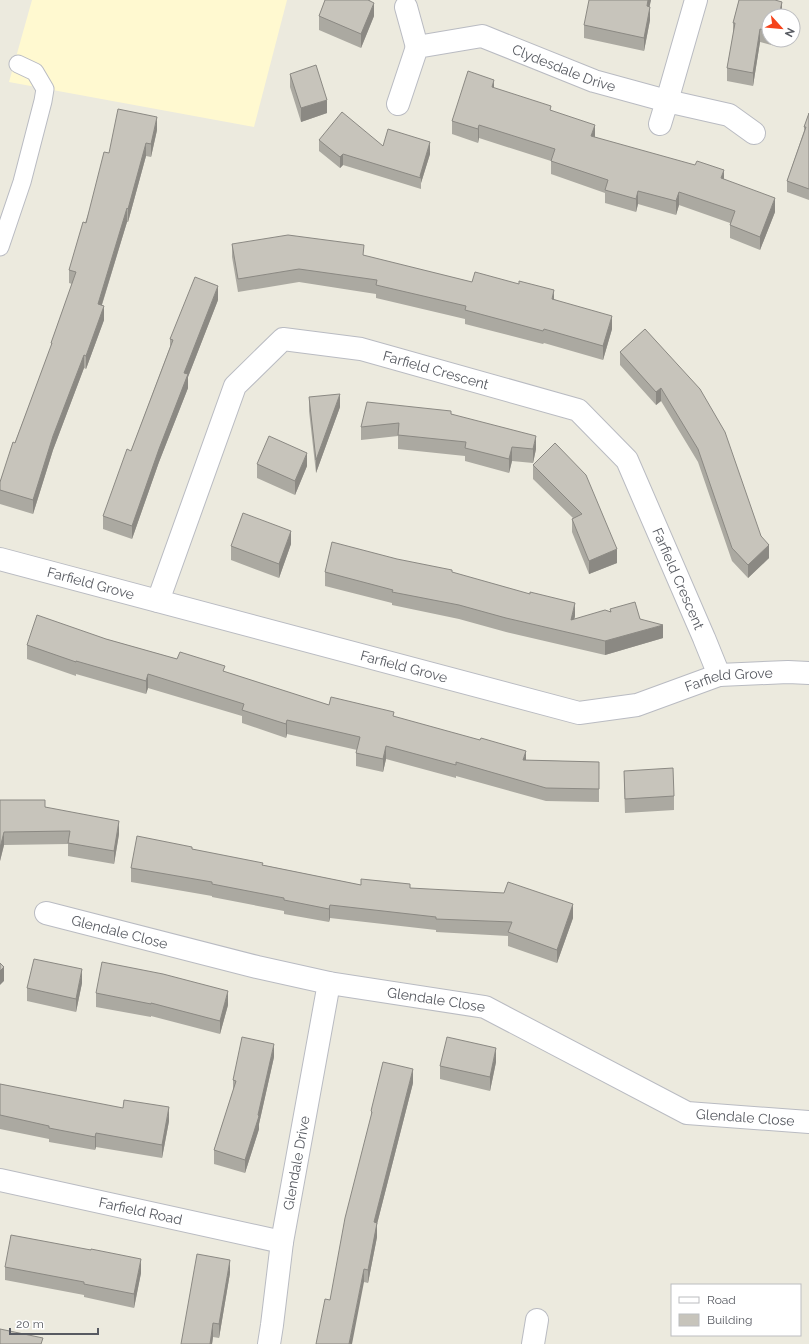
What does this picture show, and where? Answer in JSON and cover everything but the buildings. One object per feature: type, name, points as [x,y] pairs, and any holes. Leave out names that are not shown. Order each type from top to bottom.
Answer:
[{"type":"street","points":[[660,124],[696,0]]},
{"type":"street","points":[[398,104],[417,47],[406,6]]},
{"type":"street","name":"Clydesdale Drive","points":[[417,47],[482,36],[594,81],[667,101],[729,115],[754,133]]},
{"type":"street","name":"Farfield Crescent","points":[[158,601],[235,386],[283,339],[361,349],[578,410],[627,460],[719,675]]},
{"type":"street","name":"Farfield Grove","points":[[0,559],[579,713],[637,705],[719,675],[788,672],[809,674]]},
{"type":"street","name":"Glendale Close","points":[[46,913],[257,968],[329,983],[485,1007],[687,1113],[809,1122]]},
{"type":"street","name":"Glendale Drive","points":[[269,1344],[282,1242],[329,983]]},
{"type":"street","name":"Farfield Road","points":[[0,1180],[282,1242]]},
{"type":"street","points":[[533,1344],[537,1320]]},
{"type":"lane","points":[[0,247],[22,182],[45,89],[35,72],[18,64]]},
{"type":"shaded area","points":[[32,0],[287,0],[254,127],[9,82]]}]
